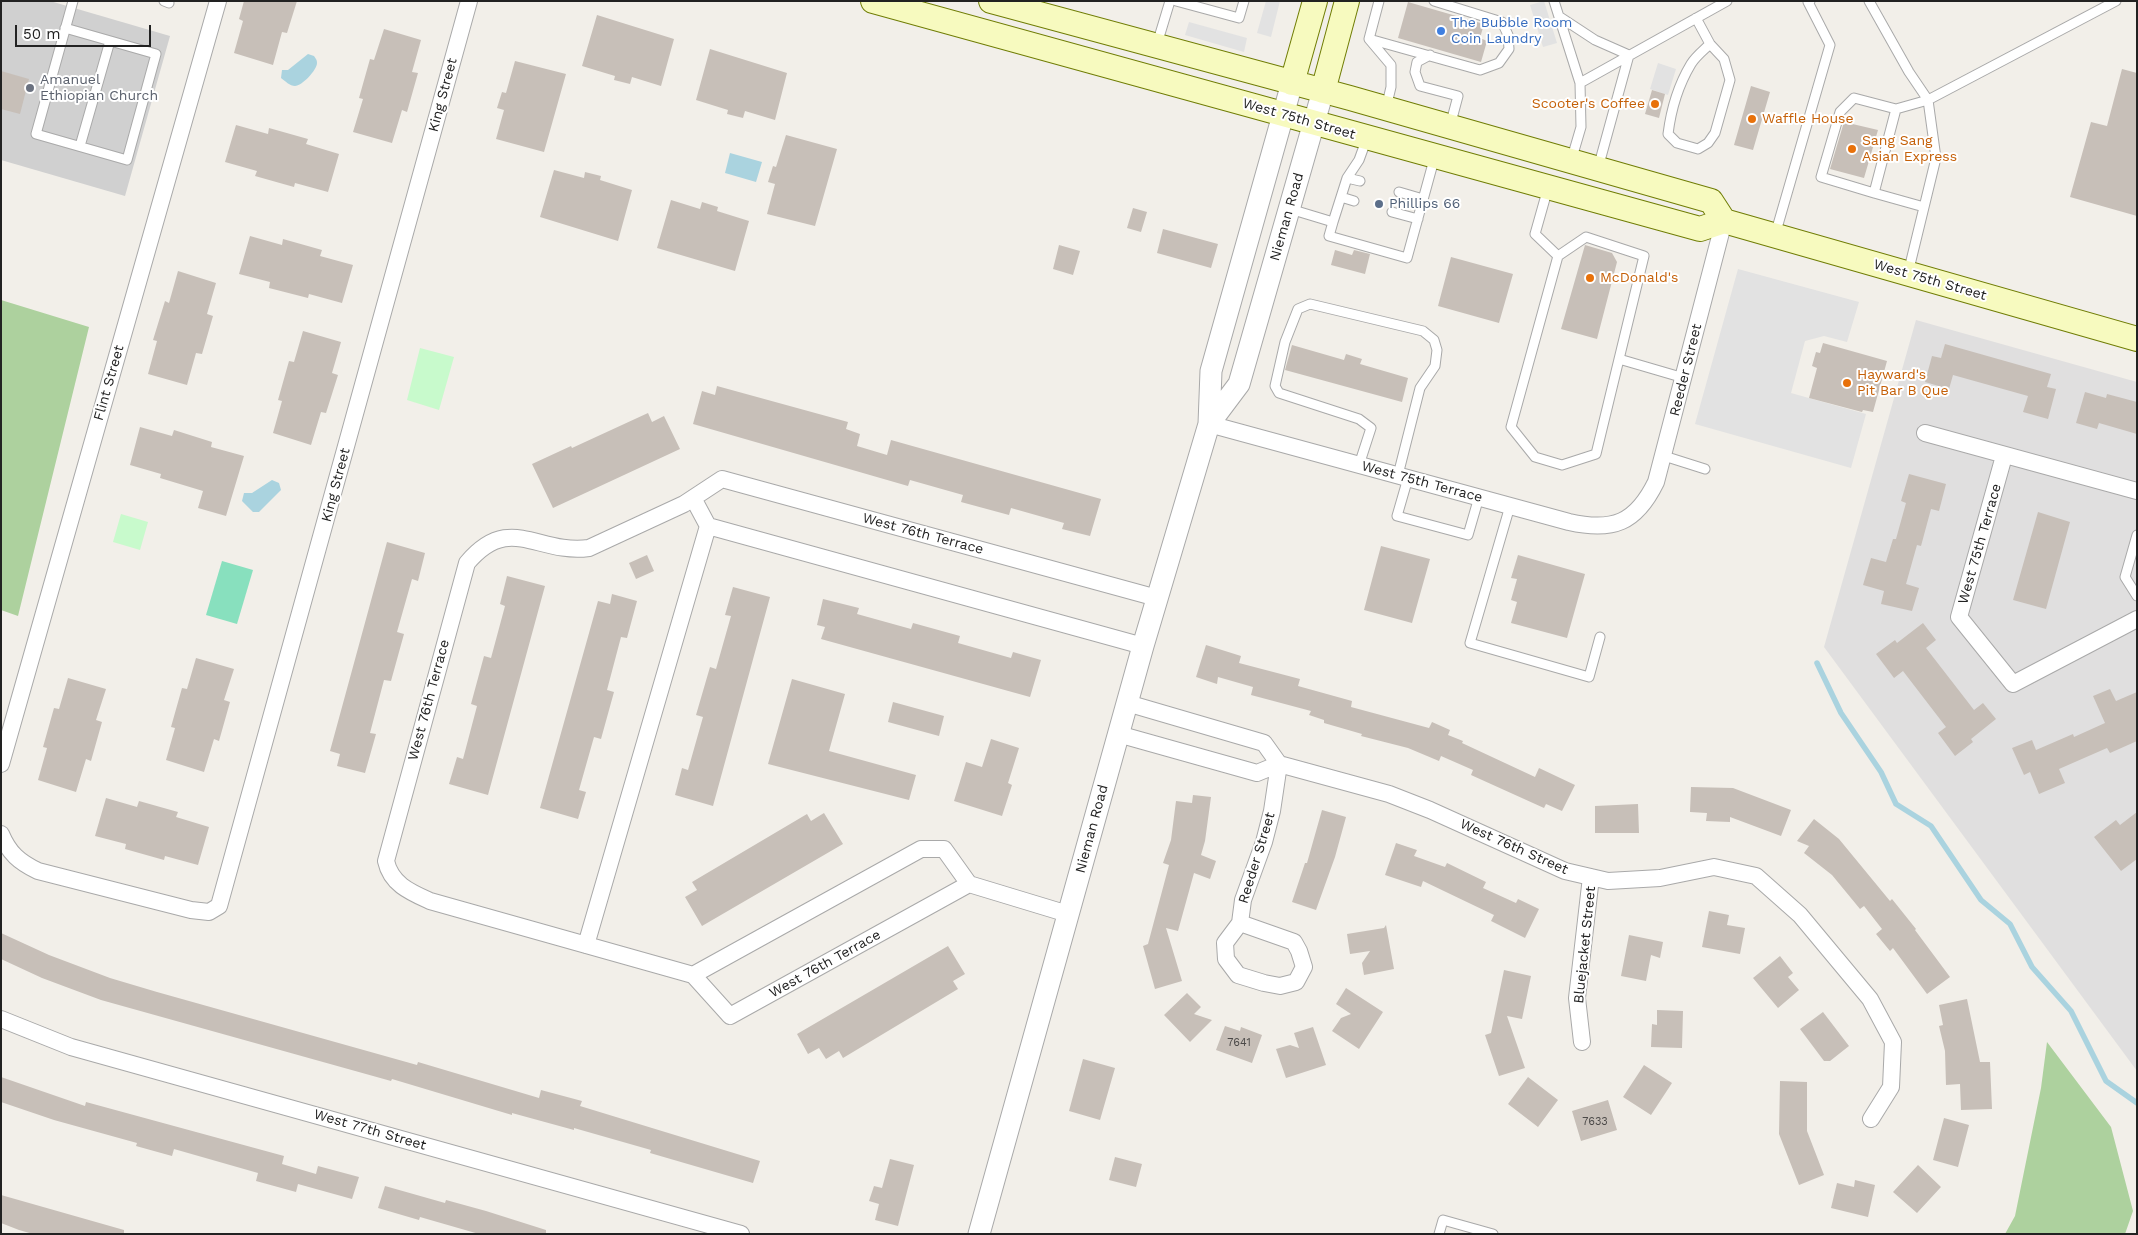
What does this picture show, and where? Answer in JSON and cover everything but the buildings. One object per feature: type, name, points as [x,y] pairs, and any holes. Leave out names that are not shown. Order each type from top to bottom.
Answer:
[{"type":"main road","name":"West 75th Street","points":[[873,1],[1700,229],[1724,221],[2137,339]]},
{"type":"main road","name":"Nieman Road","points":[[1292,84],[1315,1]]},
{"type":"main road","name":"Nieman Road","points":[[1323,91],[1347,1]]},
{"type":"main road","points":[[998,2],[1156,47],[1386,108],[1711,201],[1724,221]]},
{"type":"street","name":"Flint Street","points":[[1,764],[218,1]]},
{"type":"street","name":"King Street","points":[[2,835],[10,853],[22,864],[38,871],[191,910],[208,912],[219,906],[224,896],[469,1]]},
{"type":"street","name":"Nieman Road","points":[[979,1234],[1156,598],[1209,424],[1211,371],[1292,84]]},
{"type":"street","name":"Nieman Road","points":[[1209,424],[1239,384],[1323,91]]},
{"type":"street","name":"Reeder Street","points":[[1635,513],[1647,501],[1656,482],[1664,456],[1724,221]]},
{"type":"street","name":"West 75th Terrace","points":[[1209,424],[1591,527],[1612,525],[1635,513]]},
{"type":"street","points":[[1925,433],[2137,492]]},
{"type":"street","name":"West 75th Terrace","points":[[2004,456],[1959,617],[2013,684],[2137,619]]},
{"type":"street","name":"West 76th Terrace","points":[[969,884],[730,1016],[693,975],[430,901],[410,892],[397,882],[388,871],[386,860],[467,563],[475,553],[491,541],[504,537],[519,538],[576,550],[589,548],[693,498],[722,479],[1156,598]]},
{"type":"street","points":[[586,945],[708,526],[693,498]]},
{"type":"street","points":[[708,526],[1143,646]]},
{"type":"street","points":[[1118,734],[1257,773],[1279,764],[1264,743],[1127,703]]},
{"type":"street","name":"Reeder Street","points":[[1240,923],[1294,942],[1304,966],[1296,982],[1280,986],[1264,983],[1238,974],[1226,959],[1225,943],[1240,923],[1243,900],[1264,842],[1272,811],[1279,764]]},
{"type":"street","name":"West 76th Street","points":[[1279,764],[1389,794],[1430,810],[1565,871],[1608,881],[1660,878],[1714,867],[1756,876],[1800,915],[1863,992],[1894,1042],[1891,1087],[1871,1119]]},
{"type":"street","points":[[693,975],[921,849],[944,849],[969,884],[1068,914]]},
{"type":"street","name":"Bluejacket Street","points":[[1582,1042],[1577,998],[1591,877]]},
{"type":"street","name":"West 77th Street","points":[[1,1018],[71,1047],[741,1234]]},
{"type":"lane","points":[[65,28],[156,54],[126,160],[36,134],[65,28],[73,1]]},
{"type":"lane","points":[[1156,47],[1170,1]]},
{"type":"lane","points":[[1176,1],[1239,18],[1244,1]]},
{"type":"lane","points":[[1369,39],[1379,1]]},
{"type":"lane","points":[[1369,39],[1480,70],[1499,63],[1509,49],[1508,35],[1502,22],[1434,1]]},
{"type":"lane","points":[[1554,1],[1580,82],[1581,127],[1571,162]]},
{"type":"lane","points":[[1580,82],[1727,1]]},
{"type":"lane","points":[[1775,236],[1830,45],[1808,2],[1810,1]]},
{"type":"lane","points":[[1869,1],[1908,72],[1928,100],[1936,158],[1908,274]]},
{"type":"lane","points":[[1924,207],[1821,177],[1840,112],[1854,98],[1896,109],[1928,100],[2116,1]]},
{"type":"lane","points":[[1560,16],[1595,40],[1629,55]]},
{"type":"lane","points":[[1696,18],[1710,44],[1724,59],[1730,80],[1715,133],[1708,143],[1698,149],[1677,143],[1668,134],[1670,116],[1692,62],[1710,44]]},
{"type":"lane","points":[[1369,39],[1391,65],[1390,87],[1386,108]]},
{"type":"lane","points":[[80,146],[110,41]]},
{"type":"lane","points":[[1598,169],[1629,55]]},
{"type":"lane","points":[[1430,56],[1417,62],[1414,72],[1420,86],[1458,96],[1450,126]]},
{"type":"lane","points":[[1874,193],[1896,109]]},
{"type":"lane","points":[[1366,138],[1359,160],[1347,178],[1329,236],[1407,258],[1435,156]]},
{"type":"lane","points":[[1347,178],[1360,181]]},
{"type":"lane","points":[[1548,186],[1535,234],[1558,256]]},
{"type":"lane","points":[[1398,192],[1423,199]]},
{"type":"lane","points":[[1341,197],[1354,201]]},
{"type":"lane","points":[[1290,209],[1333,222]]},
{"type":"lane","points":[[1392,212],[1418,219]]},
{"type":"lane","points":[[1586,237],[1644,256],[1596,454],[1562,465],[1535,457],[1511,428],[1558,256],[1586,237]]},
{"type":"lane","points":[[1359,465],[1371,428],[1359,419],[1279,393],[1275,386],[1284,342],[1298,309],[1310,304],[1422,331],[1434,340],[1437,350],[1435,366],[1420,388],[1397,516],[1468,535],[1479,497]]},
{"type":"lane","points":[[1619,359],[1684,378]]},
{"type":"lane","points":[[1664,456],[1705,469]]},
{"type":"lane","points":[[1510,506],[1470,643],[1589,677],[1600,637]]},
{"type":"lane","points":[[2137,535],[2125,577],[2137,596]]},
{"type":"lane","points":[[1439,1234],[1443,1220],[1493,1234]]},
{"type":"shaded area","points":[[1,1],[50,1],[170,36],[125,196],[1,160]]},
{"type":"shaded area","points":[[1266,1],[1280,1],[1271,37],[1257,33]]},
{"type":"shaded area","points":[[1544,1],[1557,43],[1543,47],[1530,5]]},
{"type":"shaded area","points":[[1189,22],[1247,38],[1244,52],[1185,35]]},
{"type":"shaded area","points":[[1658,63],[1676,69],[1668,95],[1650,89]]},
{"type":"shaded area","points":[[1738,269],[1859,302],[1847,342],[1824,336],[1805,341],[1791,393],[1866,414],[1851,468],[1695,424]]},
{"type":"shaded area","points":[[1916,320],[2137,382],[2137,1071],[1824,647]]},
{"type":"green space","points":[[1,300],[89,327],[18,616],[1,610]]},
{"type":"green space","points":[[420,348],[454,357],[439,410],[407,400]]},
{"type":"green space","points":[[121,514],[148,522],[140,550],[113,542]]},
{"type":"green space","points":[[222,561],[253,570],[237,624],[206,615]]},
{"type":"green space","points":[[2047,1042],[2111,1127],[2133,1211],[2125,1234],[2005,1234],[2015,1216],[2041,1088]]},
{"type":"water","points":[[308,54],[314,56],[317,63],[315,70],[305,81],[295,86],[281,78],[282,70],[288,70]]},
{"type":"water","points":[[730,153],[762,162],[756,182],[725,173]]},
{"type":"water","points":[[272,480],[279,483],[281,490],[259,512],[253,512],[242,501],[244,493],[252,493]]},
{"type":"waterway","points":[[1817,663],[1841,713],[1881,772],[1896,804],[1931,826],[1981,900],[2010,924],[2032,967],[2071,1011],[2106,1081],[2137,1103]]},
{"type":"place","name":"The Bubble Room Coin Laundry","points":[[1441,31]]},
{"type":"place","name":"Amanuel Ethiopian Church","points":[[30,88]]},
{"type":"place","name":"Scooter's Coffee","points":[[1655,104]]},
{"type":"place","name":"Waffle House","points":[[1752,119]]},
{"type":"place","name":"Sang Sang Asian Express","points":[[1852,149]]},
{"type":"place","name":"Phillips 66","points":[[1379,204]]},
{"type":"place","name":"McDonald's","points":[[1590,278]]},
{"type":"place","name":"Hayward's Pit Bar B Que","points":[[1847,383]]}]
